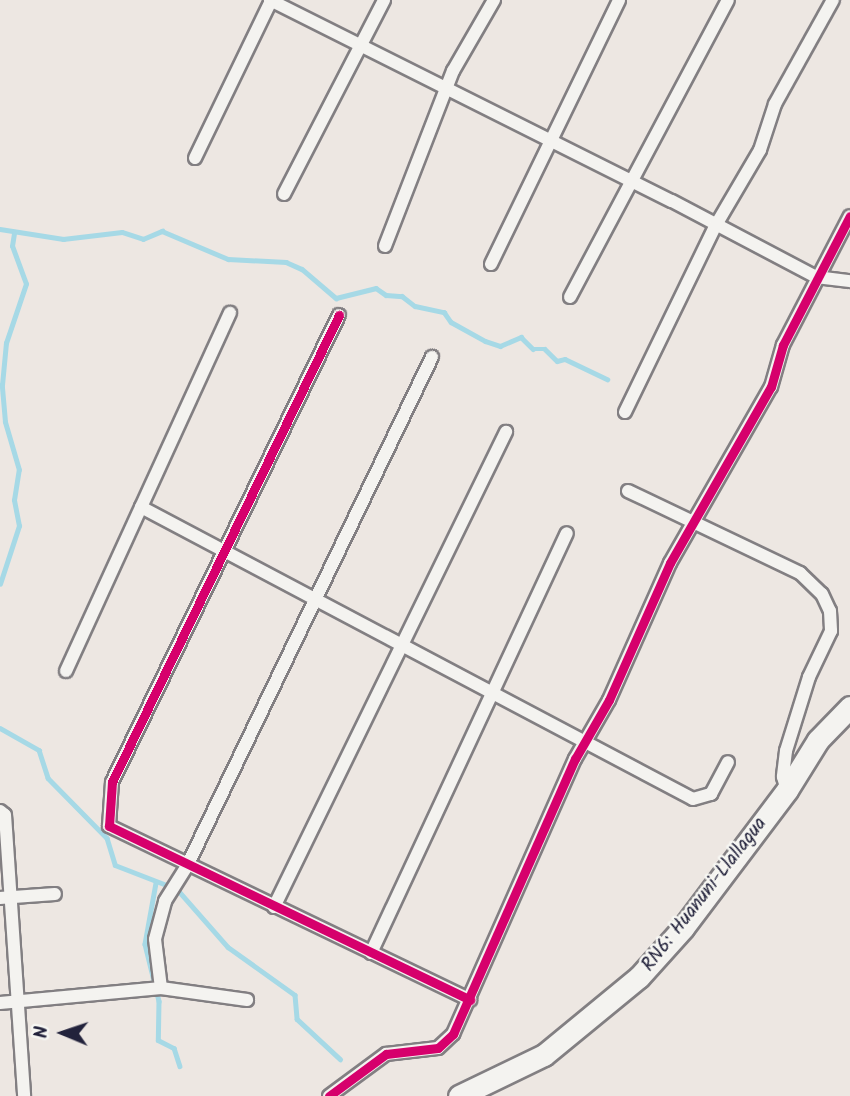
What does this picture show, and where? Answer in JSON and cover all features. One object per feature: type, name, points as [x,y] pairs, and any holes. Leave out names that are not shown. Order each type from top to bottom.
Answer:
[{"type":"highway","name":"RN6: Huanuni-Llallagua","points":[[459,1096],[544,1055],[639,977],[683,928],[787,790],[818,740],[850,707]]},
{"type":"street","points":[[195,158],[271,0],[632,180],[816,278],[850,281]]},
{"type":"street","points":[[284,194],[384,0]]},
{"type":"street","points":[[385,246],[447,88],[494,0]]},
{"type":"street","points":[[491,264],[619,0]]},
{"type":"street","points":[[570,297],[728,0]]},
{"type":"street","points":[[625,412],[716,225],[760,150],[775,104],[833,0]]},
{"type":"street","points":[[329,1096],[386,1054],[438,1048],[453,1034],[585,742],[694,523],[771,387],[783,345],[850,216]]},
{"type":"street","points":[[66,671],[230,313]]},
{"type":"street","points":[[339,315],[112,782],[106,812],[109,826],[116,832],[470,1000]]},
{"type":"street","points":[[161,988],[155,939],[165,901],[187,866],[432,357]]},
{"type":"street","points":[[274,907],[506,432]]},
{"type":"street","points":[[628,491],[800,573],[822,594],[830,611],[831,631],[809,677],[786,751],[783,777],[787,790]]},
{"type":"street","points":[[141,507],[693,799],[711,794],[728,762]]},
{"type":"street","points":[[371,953],[567,533]]},
{"type":"street","points":[[0,811],[5,815],[5,898],[24,1096]]},
{"type":"street","points":[[5,898],[55,894]]},
{"type":"street","points":[[0,1003],[161,988],[247,1000]]},
{"type":"waterway","points":[[0,229],[63,239],[122,232],[143,239],[162,231],[228,259],[286,262],[302,269],[336,298],[376,288],[386,295],[402,296],[415,306],[444,312],[451,322],[485,341],[500,346],[521,337],[533,349],[545,349],[557,361],[565,359],[607,379]]},
{"type":"waterway","points":[[0,584],[19,526],[14,500],[19,470],[5,422],[2,385],[6,343],[26,284],[12,246],[14,233]]},
{"type":"waterway","points":[[0,728],[39,750],[48,778],[107,838],[115,865],[177,889],[228,947],[295,995],[297,1019],[340,1059]]},
{"type":"waterway","points":[[156,883],[145,944],[159,1001],[158,1040],[174,1048],[180,1066]]},
{"type":"cycle path","points":[[329,1096],[386,1054],[438,1048],[453,1034],[575,759],[609,700],[670,563],[771,387],[783,345],[850,216]]},
{"type":"cycle path","points":[[339,315],[112,782],[109,826],[470,1000]]}]
